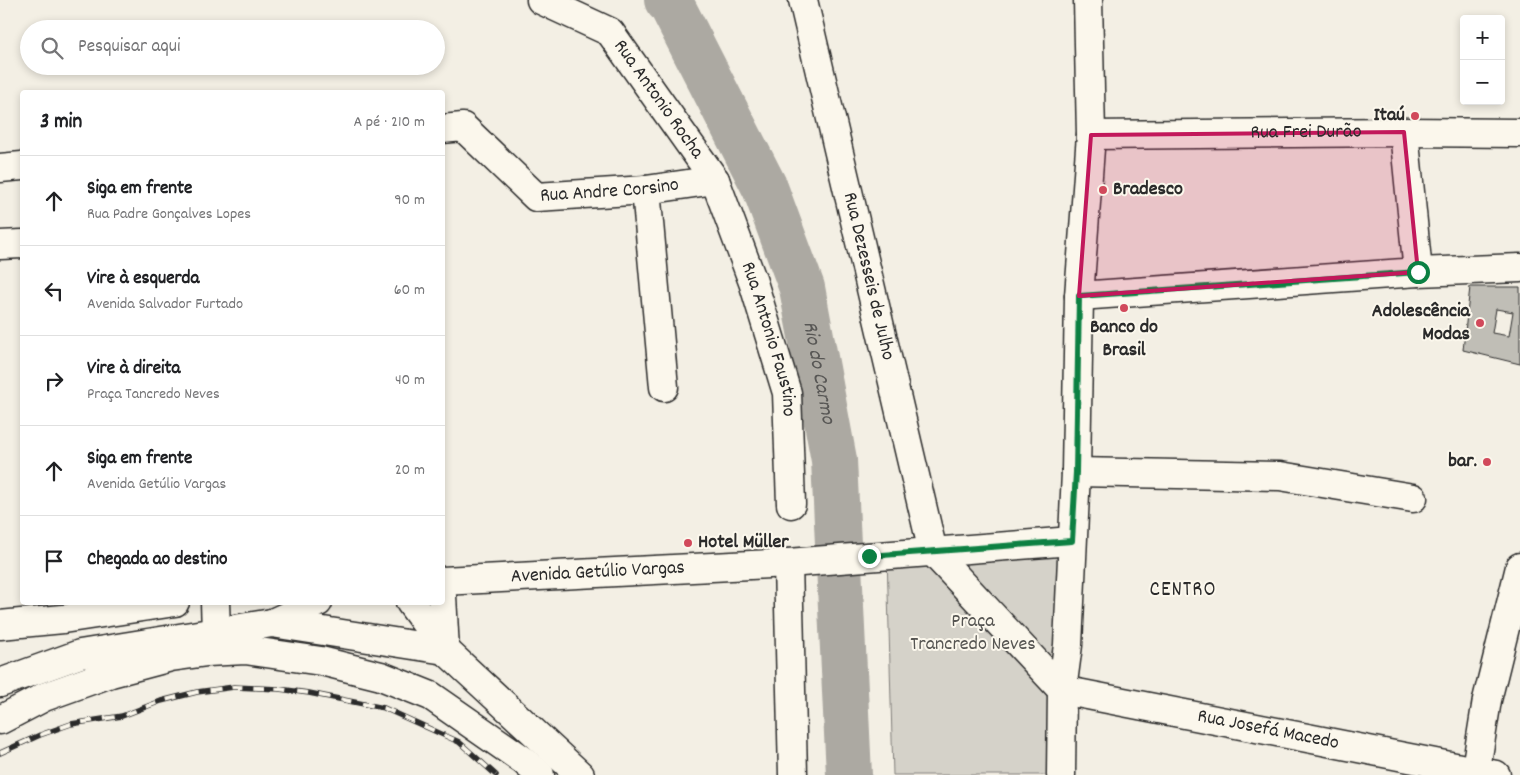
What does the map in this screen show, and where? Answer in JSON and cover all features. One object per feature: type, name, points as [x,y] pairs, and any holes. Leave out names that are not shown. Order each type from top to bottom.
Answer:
[{"type":"street","name":"Rua Antonio Rocha","points":[[541,0],[610,32],[715,180]]},
{"type":"street","name":"Rua Dezesseis de Julho","points":[[803,0],[933,552]]},
{"type":"street","points":[[1062,775],[1062,690],[1068,645],[1076,472],[1079,296],[1091,135],[1088,0]]},
{"type":"street","name":"Rua Andre Corsino","points":[[445,129],[463,127],[536,197],[646,190],[715,180]]},
{"type":"street","points":[[1404,132],[1418,272]]},
{"type":"street","name":"Rua Frei Durão","points":[[1091,135],[1404,132],[1520,133]]},
{"type":"street","points":[[0,168],[20,166]]},
{"type":"street","name":"Rua Antonio Faustino","points":[[715,180],[753,282],[786,393],[791,504]]},
{"type":"street","points":[[646,190],[664,386]]},
{"type":"street","points":[[0,245],[20,244]]},
{"type":"street","points":[[1079,296],[1418,272],[1520,268]]},
{"type":"street","points":[[1076,472],[1280,476],[1413,498]]},
{"type":"street","name":"Avenida Getúlio Vargas","points":[[445,581],[797,562],[1072,541]]},
{"type":"street","points":[[933,552],[1062,690]]},
{"type":"street","points":[[793,775],[797,562]]},
{"type":"street","points":[[1482,774],[1487,700],[1520,567]]},
{"type":"street","points":[[0,625],[63,619],[155,605]]},
{"type":"street","points":[[215,605],[216,632]]},
{"type":"street","points":[[0,682],[80,654],[272,623],[311,605]]},
{"type":"street","points":[[412,605],[445,650],[580,775]]},
{"type":"street","points":[[442,605],[445,650]]},
{"type":"street","points":[[272,623],[445,650]]},
{"type":"street","points":[[0,720],[44,697],[111,673],[171,657],[207,652],[246,650],[321,661],[381,676],[431,696],[523,760],[540,775]]},
{"type":"street","name":"Rua Josefá Macedo","points":[[1062,690],[1482,774]]},
{"type":"highlighted area","points":[[1404,132],[1418,272],[1079,296],[1091,135]]},
{"type":"green space","name":"Praça Trancredo Neves","points":[[1059,545],[1052,775],[893,775],[887,555]]},
{"type":"building","name":"Adolescência Modas","points":[[1470,287],[1520,287],[1520,364],[1463,350]],"holes":[[[1496,309],[1513,312],[1509,336],[1492,333]]]},
{"type":"waterway","name":"Rio do Carmo","points":[[667,0],[671,4],[765,188],[802,288],[834,460],[849,775]]},
{"type":"railway","points":[[0,753],[40,735],[71,724],[122,716],[161,701],[197,692],[234,687],[279,689],[309,693],[384,708],[459,742],[496,775]]},
{"type":"place","name":"Itaú","points":[[1415,116]]},
{"type":"place","name":"Bradesco","points":[[1103,190]]},
{"type":"place","name":"Banco do Brasil","points":[[1124,308]]},
{"type":"place","name":"Adolescência Modas","points":[[1480,323]]},
{"type":"place","name":"bar.","points":[[1487,462]]},
{"type":"place","name":"Hotel Müller","points":[[688,543]]},
{"type":"district","name":"CENTRO","points":[[1183,591]]},
{"type":"route","points":[[869,556],[1072,541],[1076,472],[1079,296],[1418,272]]}]
